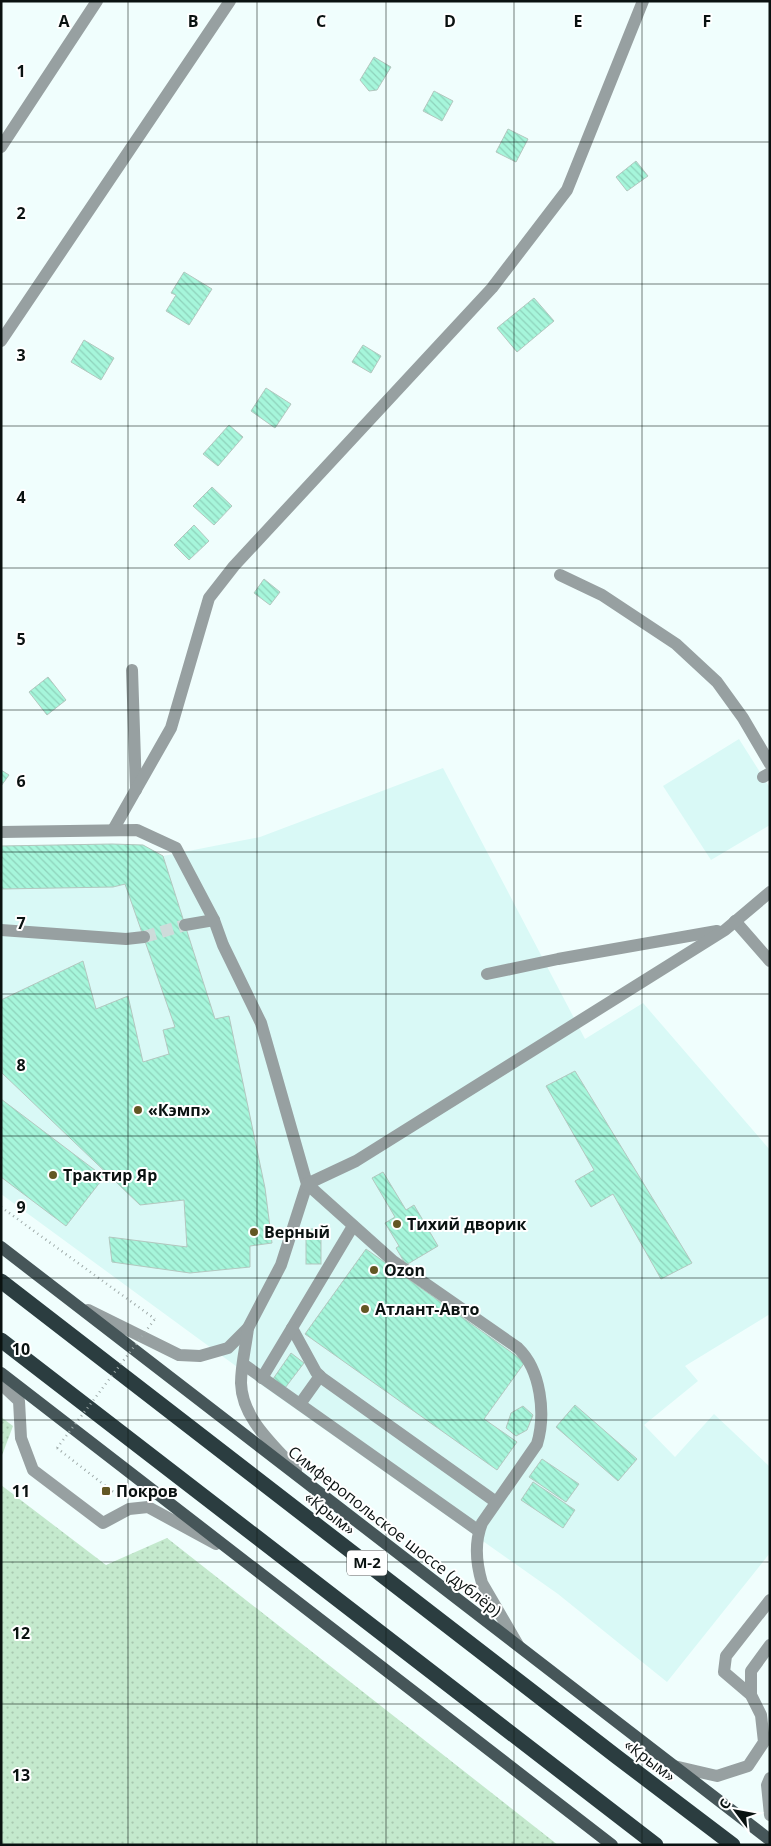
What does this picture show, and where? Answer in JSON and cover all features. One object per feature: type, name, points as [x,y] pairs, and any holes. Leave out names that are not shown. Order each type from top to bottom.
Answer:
[{"type":"highway","name":"«Крым»","points":[[1,1281],[733,1845]]},
{"type":"highway","points":[[1,1340],[656,1845]]},
{"type":"main road","name":"Симферопольское шоссе (дублёр)","points":[[1,1247],[770,1840]]},
{"type":"main road","points":[[1,1373],[612,1845]]},
{"type":"street","points":[[1,146],[97,1]]},
{"type":"street","points":[[1,341],[230,1]]},
{"type":"street","points":[[113,830],[171,728],[209,598],[234,566],[492,288],[567,190],[643,1]]},
{"type":"street","points":[[560,575],[602,595],[676,644],[717,682],[743,718],[770,764]]},
{"type":"street","points":[[132,670],[136,791]]},
{"type":"street","points":[[1,832],[137,830],[176,848],[214,920],[223,945],[261,1023],[307,1184],[398,1265],[518,1348],[530,1363],[542,1406],[540,1434],[537,1444],[496,1502],[479,1531],[476,1562],[482,1583],[519,1648]]},
{"type":"street","points":[[73,1303],[179,1355],[200,1356],[228,1348],[248,1328],[280,1265],[307,1184],[356,1161],[725,930],[770,892]]},
{"type":"street","points":[[185,925],[214,920]]},
{"type":"street","points":[[735,921],[770,961]]},
{"type":"street","points":[[1,930],[126,939],[144,937]]},
{"type":"street","points":[[487,974],[558,959],[725,930]]},
{"type":"street","points":[[262,1378],[353,1226]]},
{"type":"street","points":[[248,1328],[241,1382],[242,1393],[253,1421],[309,1485]]},
{"type":"street","points":[[292,1328],[320,1376],[496,1502]]},
{"type":"street","points":[[243,1364],[479,1531]]},
{"type":"street","points":[[300,1404],[320,1376]]},
{"type":"street","points":[[1,1384],[19,1401],[21,1438],[33,1470],[103,1523],[129,1509],[148,1507],[238,1556]]},
{"type":"street","points":[[672,1766],[717,1776],[748,1766],[764,1742],[761,1715],[750,1695],[724,1672],[726,1656],[770,1600]]},
{"type":"street","points":[[750,1695],[751,1671],[770,1645]]},
{"type":"street","points":[[770,1778],[767,1786],[770,1815]]},
{"type":"path","points":[[1,1207],[155,1319],[57,1448],[134,1508]]},
{"type":"shaded area","points":[[739,739],[770,788],[770,825],[711,860],[663,786]]},
{"type":"shaded area","points":[[443,768],[585,1039],[643,1003],[770,1150],[770,1314],[685,1366],[698,1381],[644,1425],[675,1457],[714,1414],[770,1467],[770,1553],[667,1682],[558,1594],[263,1386],[1,1194],[1,846],[143,845],[163,856],[260,837]]},
{"type":"green space","points":[[1,1417],[13,1426],[1,1458]]},
{"type":"green space","points":[[1,1485],[106,1565],[167,1538],[558,1845],[1,1845]]},
{"type":"building","points":[[374,57],[391,67],[377,90],[369,91],[360,80]]},
{"type":"building","points":[[434,91],[453,101],[442,121],[423,111]]},
{"type":"building","points":[[508,129],[528,139],[516,162],[496,152]]},
{"type":"building","points":[[636,161],[648,176],[627,191],[616,177]]},
{"type":"building","points":[[184,272],[212,289],[189,325],[166,311],[176,295],[171,293]]},
{"type":"building","points":[[534,298],[554,321],[517,352],[497,328]]},
{"type":"building","points":[[84,340],[114,358],[101,380],[71,362]]},
{"type":"building","points":[[363,345],[381,356],[371,373],[352,362]]},
{"type":"building","points":[[266,388],[291,404],[275,428],[251,411]]},
{"type":"building","points":[[229,425],[243,437],[218,466],[203,454]]},
{"type":"building","points":[[212,487],[232,506],[214,525],[193,506]]},
{"type":"building","points":[[194,525],[209,541],[189,560],[174,545]]},
{"type":"building","points":[[264,579],[280,592],[270,605],[254,593]]},
{"type":"building","points":[[48,677],[66,700],[47,715],[29,692]]},
{"type":"building","points":[[1,770],[9,775],[1,786]]},
{"type":"building","points":[[143,845],[163,856],[215,1019],[229,1016],[265,1188],[272,1243],[250,1246],[250,1267],[190,1273],[112,1262],[109,1237],[187,1247],[184,1200],[140,1205],[2,1073],[1,1000],[83,961],[96,1009],[128,996],[143,1062],[169,1054],[163,1030],[175,1027],[125,884],[113,887],[1,889],[1,846]]},
{"type":"building","points":[[575,1071],[692,1263],[661,1279],[613,1194],[591,1207],[575,1181],[594,1170],[546,1086]]},
{"type":"building","points":[[1,1099],[104,1177],[66,1226],[1,1177]]},
{"type":"building","points":[[383,1172],[406,1210],[414,1205],[438,1246],[406,1265],[396,1248],[399,1246],[385,1223],[395,1217],[372,1178]]},
{"type":"building","points":[[306,1229],[321,1229],[321,1264],[306,1264]]},
{"type":"building","points":[[366,1249],[525,1362],[484,1419],[517,1442],[497,1470],[305,1334]]},
{"type":"building","points":[[291,1353],[304,1363],[285,1388],[273,1379]]},
{"type":"building","points":[[575,1405],[637,1459],[618,1481],[556,1427]]},
{"type":"building","points":[[523,1406],[533,1415],[527,1430],[516,1436],[506,1428],[511,1413]]},
{"type":"building","points":[[542,1459],[579,1484],[566,1502],[529,1477]]},
{"type":"building","points":[[533,1482],[575,1510],[563,1528],[521,1500]]},
{"type":"tunnel","points":[[144,937],[185,925]]},
{"type":"place","name":"«Кэмп»","points":[[138,1110]]},
{"type":"place","name":"Трактир Яр","points":[[53,1175]]},
{"type":"place","name":"Тихий дворик","points":[[397,1224]]},
{"type":"place","name":"Верный","points":[[254,1232]]},
{"type":"place","name":"Ozon","points":[[374,1270]]},
{"type":"place","name":"Атлант-Авто","points":[[365,1309]]},
{"type":"place","name":"Покров","points":[[106,1491]]}]
